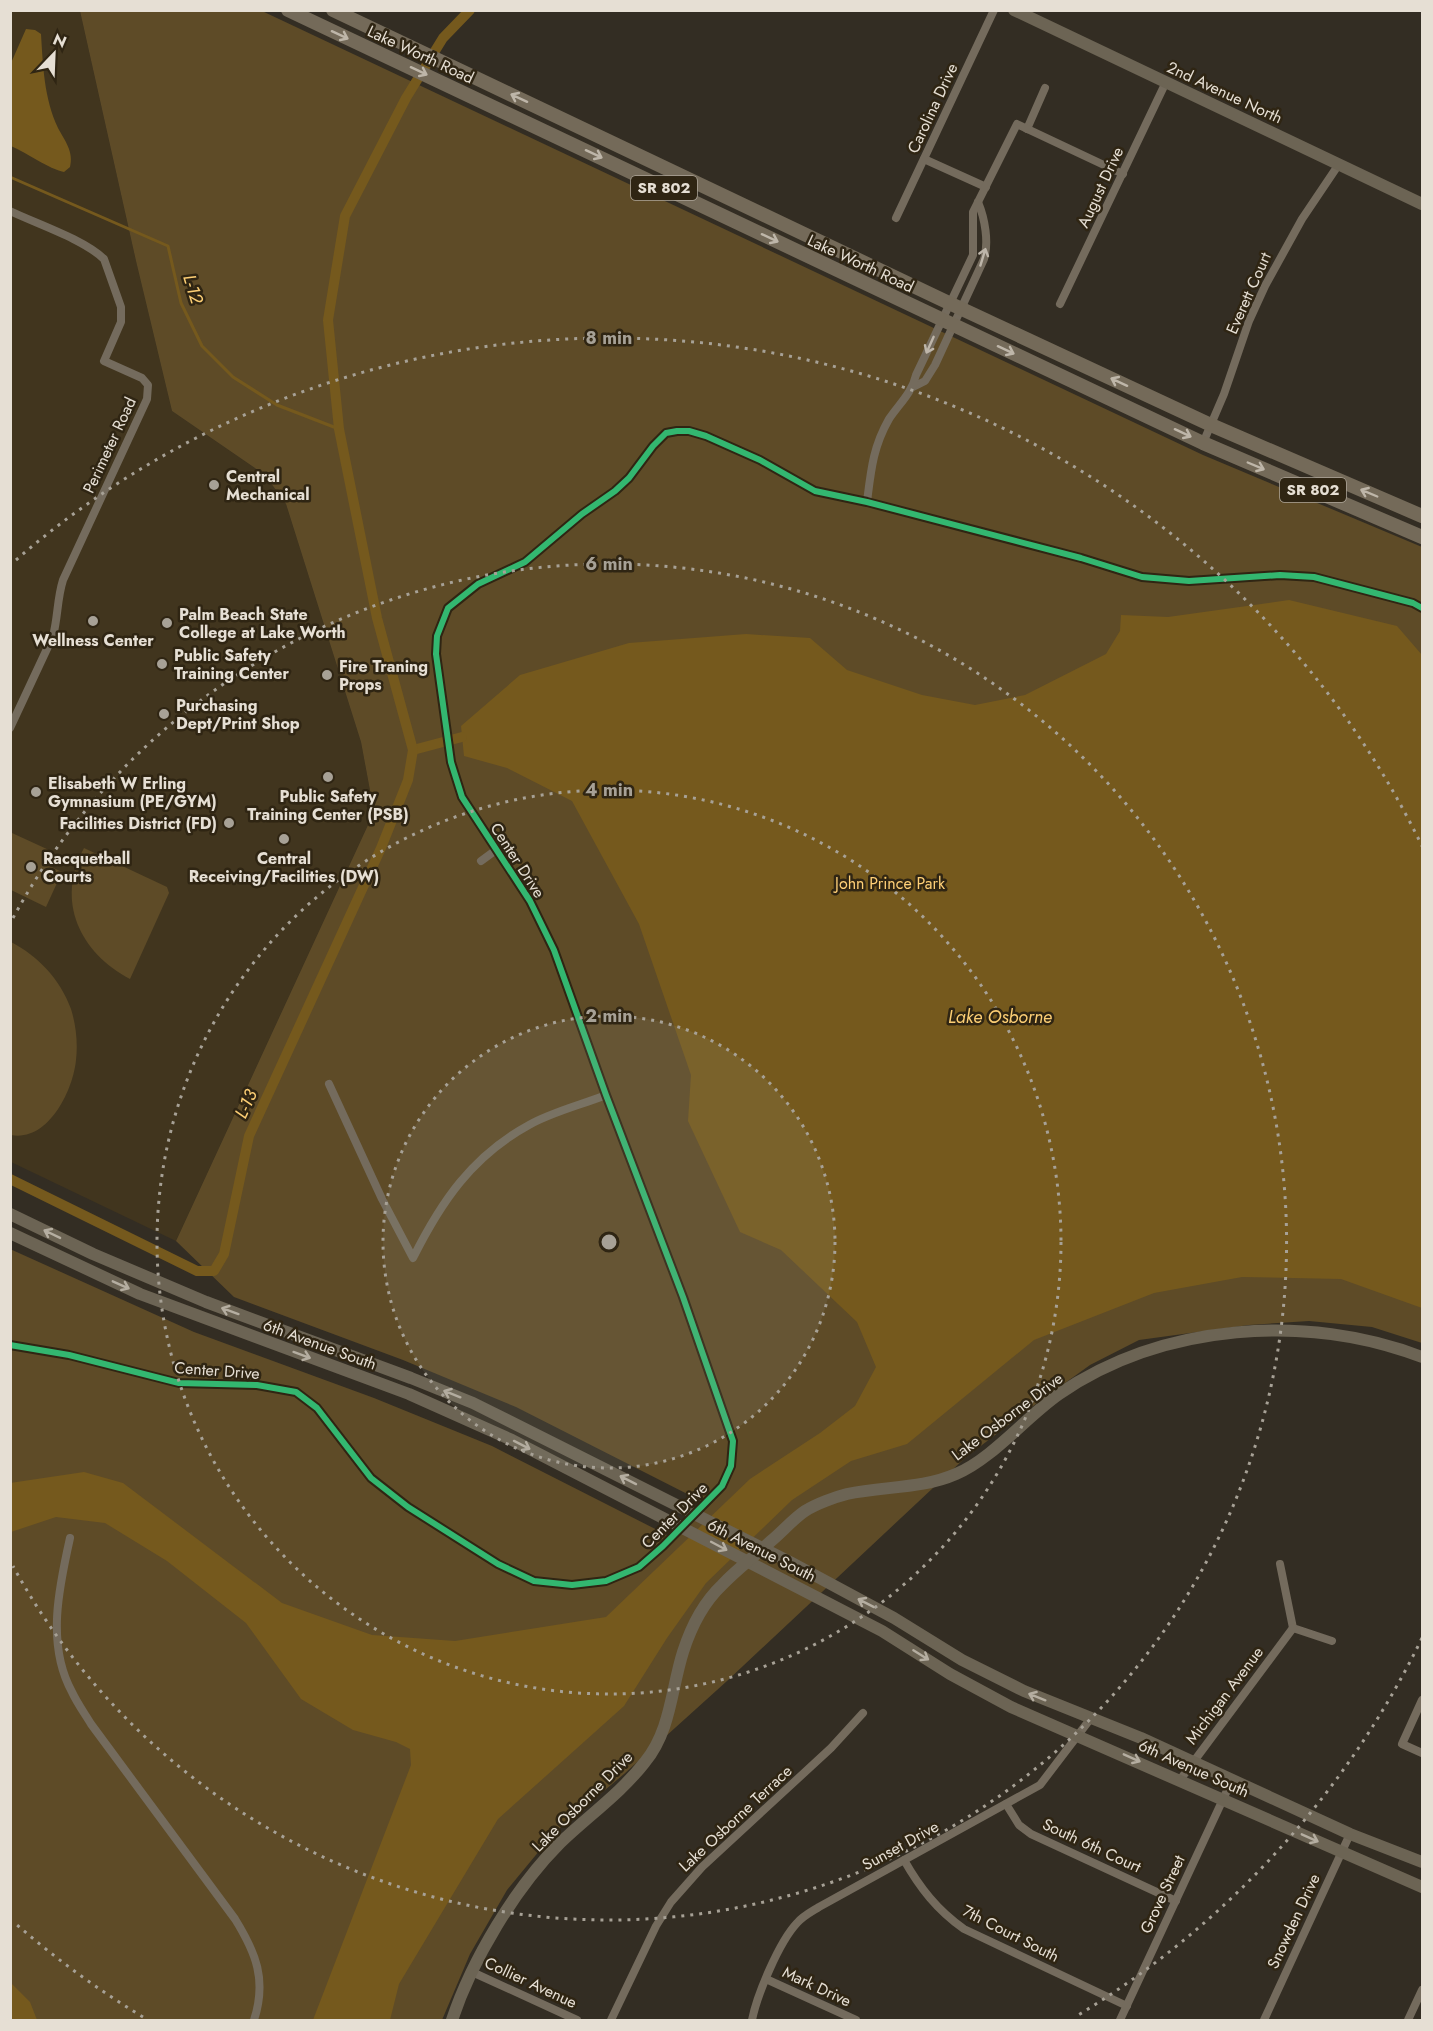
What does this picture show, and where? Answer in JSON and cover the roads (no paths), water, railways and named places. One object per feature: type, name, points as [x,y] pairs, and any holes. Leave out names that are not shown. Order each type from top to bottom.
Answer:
[{"type":"main road","name":"Lake Worth Road","points":[[333,10],[1210,425],[1422,516]]},
{"type":"main road","name":"Lake Worth Road","points":[[294,12],[1203,443],[1422,537]]},
{"type":"main road","points":[[508,113],[527,115],[571,132],[591,132]]},
{"type":"street","name":"Carolina Drive","points":[[896,218],[994,10]]},
{"type":"street","name":"2nd Avenue North","points":[[1014,10],[1422,204]]},
{"type":"street","name":"August Drive","points":[[1060,304],[1166,82]]},
{"type":"street","points":[[1027,129],[1045,88]]},
{"type":"street","points":[[913,387],[925,381],[955,306],[973,255],[973,213],[1017,124],[1123,174]]},
{"type":"street","points":[[924,159],[986,187]]},
{"type":"street","name":"Everett Court","points":[[1203,443],[1224,394],[1249,321],[1265,286],[1302,219],[1339,164]]},
{"type":"street","points":[[978,202],[982,212],[987,250],[916,375],[913,387],[890,419],[876,445],[867,502],[1081,558],[1142,577],[1190,581],[1280,575],[1314,577],[1413,603],[1422,608]]},
{"type":"street","name":"Perimeter Road","points":[[10,211],[73,240],[104,259],[122,315],[122,322],[104,361],[142,378],[148,385],[147,399],[63,580],[57,597],[57,623],[53,636],[10,728]]},
{"type":"street","name":"Center Drive","points":[[10,1345],[69,1355],[179,1383],[257,1385],[296,1392],[318,1408],[371,1478],[408,1507],[498,1564],[534,1581],[572,1585],[606,1581],[639,1567],[663,1546],[722,1486],[731,1466],[733,1441],[683,1297],[554,950],[530,901],[462,797],[451,762],[436,654],[437,636],[448,608],[478,584],[525,562],[582,514],[615,491],[629,478],[666,433],[689,431],[706,435],[760,460],[815,491],[867,502]]},
{"type":"street","points":[[482,861],[496,850]]},
{"type":"street","points":[[329,1084],[412,1258],[429,1226],[468,1171],[497,1145],[530,1124],[606,1095]]},
{"type":"street","name":"6th Avenue South","points":[[10,1214],[93,1254],[206,1302],[418,1380],[473,1403],[789,1562],[894,1618],[962,1660],[1024,1691],[1141,1738],[1350,1834],[1422,1862]]},
{"type":"street","name":"6th Avenue South","points":[[10,1233],[140,1294],[393,1388],[465,1418],[667,1519],[882,1631],[974,1688],[1011,1707],[1422,1887]]},
{"type":"street","name":"Lake Osborne Drive","points":[[452,2020],[472,1972],[501,1920],[530,1878],[558,1845],[646,1761],[663,1734],[683,1653],[698,1616],[720,1586],[806,1510],[846,1495],[931,1483],[956,1474],[973,1466],[1060,1394],[1123,1361],[1181,1342],[1248,1331],[1309,1331],[1372,1341],[1422,1357]]},
{"type":"street","points":[[70,1538],[59,1588],[56,1628],[62,1664],[70,1690],[91,1724],[247,1938],[258,1966],[260,1984],[254,2020]]},
{"type":"street","points":[[1280,1564],[1293,1628],[1332,1641]]},
{"type":"street","name":"Michigan Avenue","points":[[1180,1780],[1293,1628]]},
{"type":"street","points":[[1422,1700],[1402,1744],[1422,1754]]},
{"type":"street","name":"Lake Osborne Terrace","points":[[611,2020],[651,1934],[682,1888],[831,1748],[863,1713]]},
{"type":"street","name":"Sunset Drive","points":[[752,2020],[758,1997],[790,1931],[805,1915],[1041,1785],[1091,1718]]},
{"type":"street","name":"Grove Street","points":[[1120,2020],[1232,1780]]},
{"type":"street","name":"South 6th Court","points":[[1006,1804],[1019,1825],[1031,1834],[1176,1900]]},
{"type":"street","name":"Snowden Drive","points":[[1264,2020],[1350,1834]]},
{"type":"street","name":"7th Court South","points":[[904,1860],[927,1897],[964,1929],[1127,2006]]},
{"type":"street","name":"Collier Avenue","points":[[472,1972],[577,2020]]},
{"type":"street","name":"Mark Drive","points":[[766,1979],[856,2020]]},
{"type":"street","points":[[1408,2020],[1422,1990]]},
{"type":"water","points":[[26,29],[35,30],[41,34],[45,82],[50,105],[71,156],[70,167],[64,172],[11,146],[11,63]]},
{"type":"water","name":"Lake Osborne","points":[[1289,600],[1397,626],[1422,655],[1422,1308],[1341,1279],[1242,1277],[1154,1293],[1034,1340],[907,1444],[851,1461],[792,1500],[706,1583],[667,1638],[624,1706],[498,1819],[399,1984],[390,2020],[313,2020],[411,1765],[410,1749],[396,1742],[353,1730],[301,1699],[246,1623],[167,1561],[105,1523],[56,1517],[11,1532],[10,1483],[84,1472],[123,1483],[282,1603],[372,1635],[455,1641],[606,1617],[750,1479],[820,1433],[855,1406],[876,1367],[857,1322],[781,1250],[740,1232],[688,1121],[691,1075],[639,924],[572,801],[507,768],[464,756],[461,726],[520,675],[629,643],[746,634],[810,638],[847,670],[922,695],[975,705],[1025,695],[1106,654],[1120,631],[1121,615],[1168,617]]},
{"type":"water","points":[[10,1982],[30,2002],[37,2020],[11,2020]]},
{"type":"waterway","name":"L-13","points":[[10,1179],[197,1271],[214,1271],[224,1254],[249,1136],[381,848],[408,780],[413,750],[377,618],[339,429],[328,320],[345,216],[406,98],[443,38],[470,10]]},
{"type":"waterway","name":"L-12","points":[[10,177],[168,246],[181,303],[202,346],[233,377],[277,405],[339,429]]},
{"type":"waterway","points":[[413,750],[462,737]]},
{"type":"place","name":"Central Mechanical","points":[[214,485]]},
{"type":"place","name":"Wellness Center","points":[[93,621]]},
{"type":"place","name":"Palm Beach State College at Lake Worth","points":[[167,623]]},
{"type":"place","name":"Public Safety Training Center","points":[[162,664]]},
{"type":"place","name":"Fire Traning Props","points":[[327,675]]},
{"type":"place","name":"Purchasing Dept/Print Shop","points":[[164,714]]},
{"type":"place","name":"Public Safety Training Center (PSB)","points":[[328,777]]},
{"type":"place","name":"Elisabeth W Erling Gymnasium (PE/GYM)","points":[[36,792]]},
{"type":"place","name":"Facilities District (FD)","points":[[229,823]]},
{"type":"place","name":"Central Receiving/Facilities (DW)","points":[[284,839]]},
{"type":"place","name":"Racquetball Courts","points":[[31,867]]},
{"type":"park label","name":"John Prince Park","points":[[890,883]]}]
